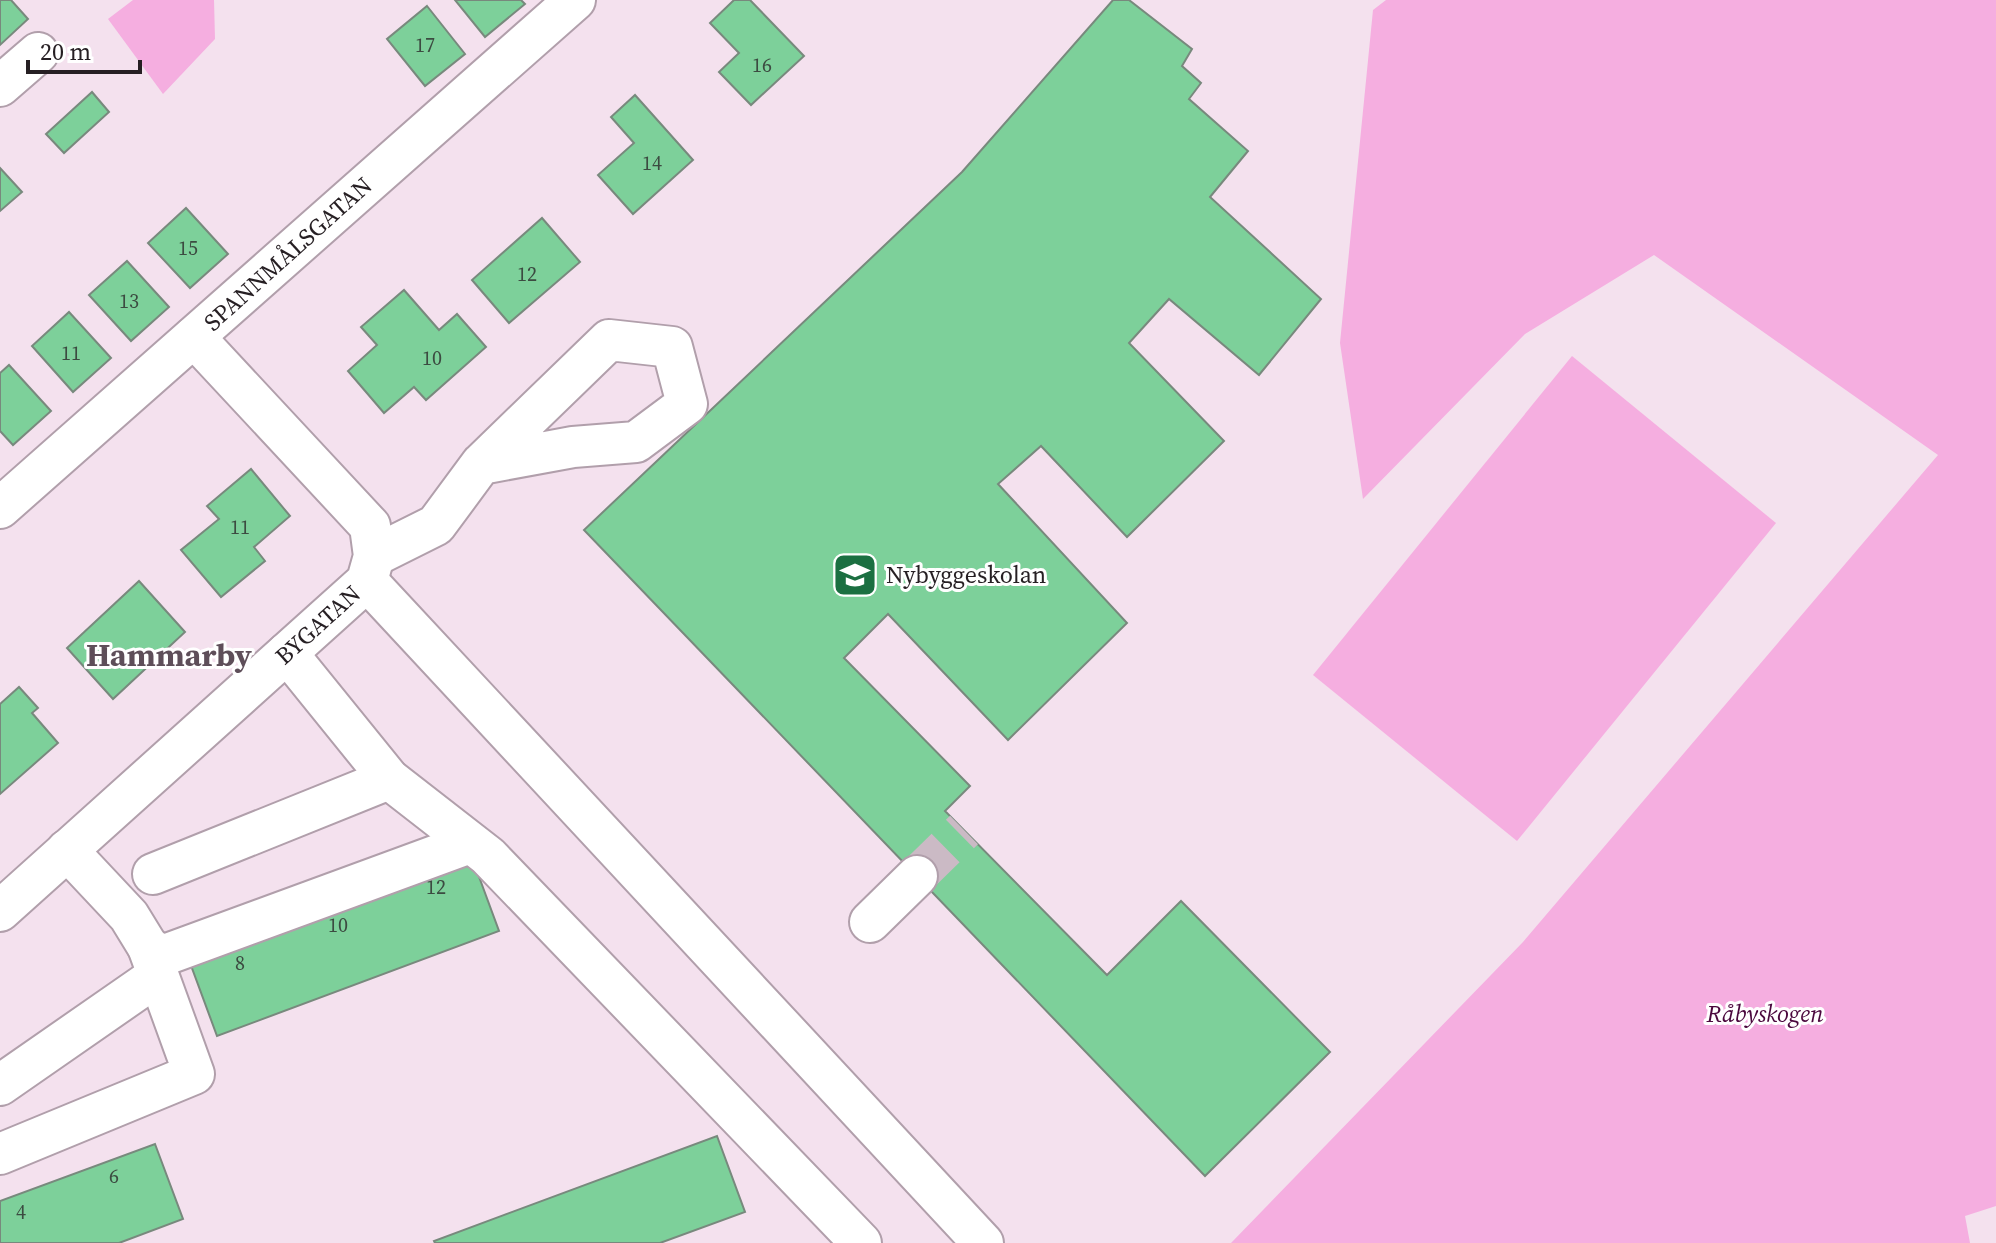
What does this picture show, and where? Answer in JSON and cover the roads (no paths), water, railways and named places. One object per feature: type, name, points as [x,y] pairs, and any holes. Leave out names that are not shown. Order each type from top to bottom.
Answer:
[{"type":"street","name":"SPANNMÅLSGATAN","points":[[0,508],[575,0]]},
{"type":"street","points":[[0,86],[38,53]]},
{"type":"street","name":"BYGATAN","points":[[0,911],[287,653],[371,569],[370,526],[194,337]]},
{"type":"street","points":[[481,464],[573,447],[636,442],[687,404],[672,347],[609,340],[481,464],[436,525],[371,569],[983,1243]]},
{"type":"street","points":[[287,653],[389,779],[488,856],[861,1243]]},
{"type":"street","points":[[153,874],[389,779]]},
{"type":"street","points":[[0,1085],[162,956],[470,843]]},
{"type":"street","points":[[0,1154],[194,1074],[152,962],[129,916],[67,850]]},
{"type":"street","points":[[870,922],[917,876]]},
{"type":"tunnel","points":[[917,876],[964,830]]},
{"type":"place","name":"Nybyggeskolan","points":[[855,575]]},
{"type":"district","name":"Hammarby","points":[[169,655]]},
{"type":"park label","name":"Råbyskogen","points":[[1765,1014]]}]
